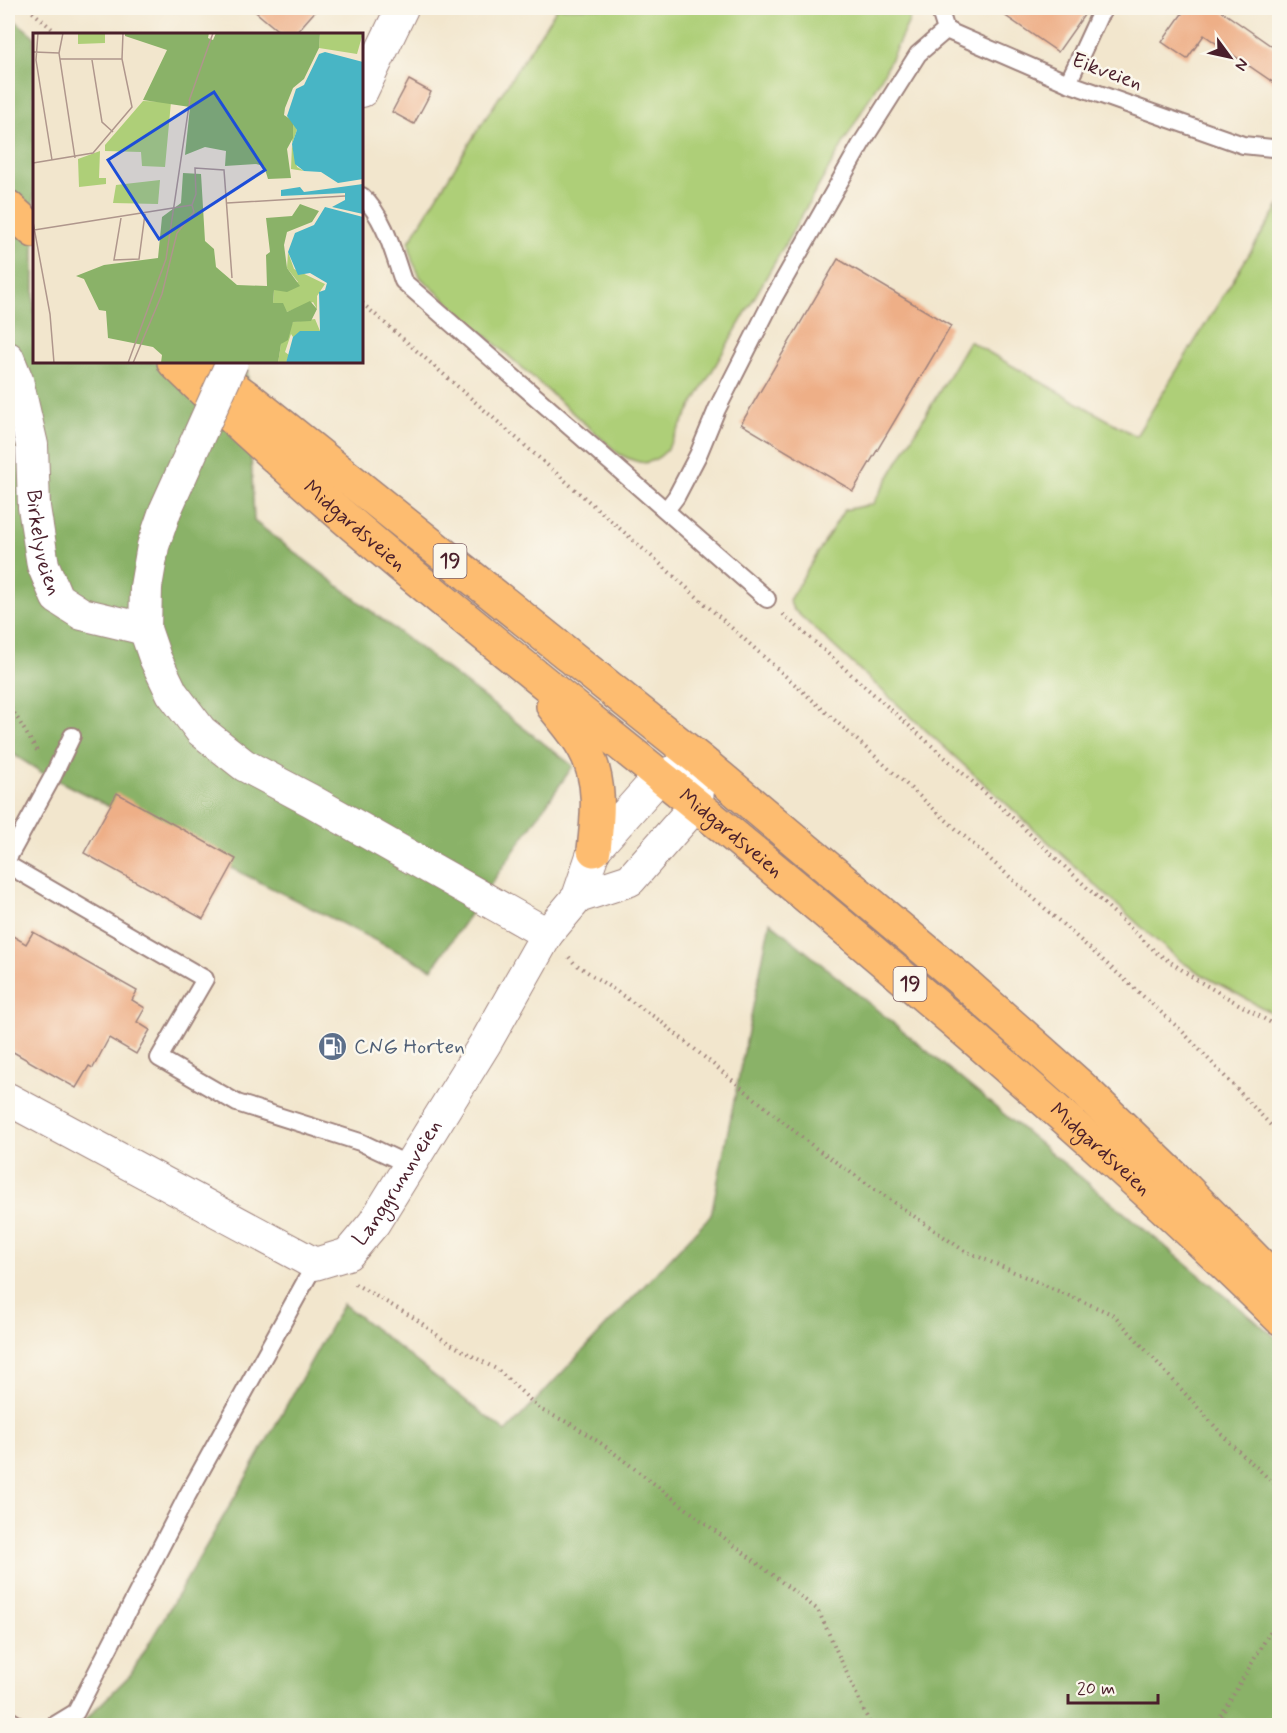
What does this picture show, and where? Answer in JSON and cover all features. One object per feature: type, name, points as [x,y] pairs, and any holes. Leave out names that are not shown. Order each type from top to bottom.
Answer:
[{"type":"highway","points":[[8,207],[33,230]]},
{"type":"highway","name":"Midgardsveien","points":[[175,363],[239,425],[429,588],[773,868],[1066,1117],[1151,1194],[1280,1318]]},
{"type":"highway","name":"Midgardsveien","points":[[197,363],[252,401],[702,762],[961,980],[1080,1086],[1280,1285]]},
{"type":"highway","name":"19","points":[[526,668],[584,746],[593,767],[598,812],[594,850]]},
{"type":"street","points":[[363,88],[392,12]]},
{"type":"street","name":"Birkelyveien","points":[[8,358],[17,380],[32,446],[34,507],[43,565],[57,598],[82,614],[146,628]]},
{"type":"street","points":[[232,363],[165,511],[153,546],[147,576],[146,628],[155,658],[172,693],[201,732],[244,765],[547,934]]},
{"type":"street","points":[[578,897],[630,880],[696,805],[702,762]]},
{"type":"street","name":"Langgrunnveien","points":[[315,1264],[348,1254],[374,1223],[486,1042],[547,934],[578,897],[594,850],[660,776],[702,762]]},
{"type":"street","points":[[8,1099],[315,1264]]},
{"type":"lane","points":[[666,510],[698,455],[717,409],[774,297],[861,144],[918,54],[946,30],[939,8]]},
{"type":"lane","points":[[1068,83],[1099,16],[1105,8]]},
{"type":"lane","name":"Eikveien","points":[[946,30],[1068,83],[1243,145],[1272,148],[1280,146]]},
{"type":"lane","points":[[363,197],[388,236],[403,281],[767,599]]},
{"type":"lane","points":[[8,858],[72,736]]},
{"type":"lane","points":[[8,865],[205,980],[159,1058],[237,1103],[360,1142],[409,1165]]},
{"type":"lane","points":[[53,1725],[76,1712],[187,1496],[315,1264]]},
{"type":"lane","points":[[8,1719],[19,1725]]},
{"type":"path","points":[[28,8],[57,33]]},
{"type":"path","points":[[363,304],[658,562],[1182,1031],[1280,1135]]},
{"type":"path","points":[[767,599],[1002,808],[1157,953],[1197,980],[1280,1028]]},
{"type":"path","points":[[8,703],[52,776]]},
{"type":"path","points":[[547,934],[574,963],[659,1020],[814,1147],[963,1250],[1114,1315],[1230,1443],[1280,1489]]},
{"type":"path","points":[[315,1264],[384,1299],[416,1318],[445,1341],[498,1370],[541,1410],[571,1424],[605,1446],[818,1611],[871,1725]]},
{"type":"path","points":[[1215,1725],[1280,1615]]},
{"type":"green space","points":[[557,8],[912,8],[908,23],[885,71],[666,451],[654,460],[644,463],[619,454],[421,278],[412,260],[409,242]]},
{"type":"green space","points":[[8,15],[33,35],[33,363],[247,363],[254,521],[573,766],[432,969],[41,772],[8,751]]},
{"type":"green space","points":[[1279,206],[1279,1017],[1182,962],[1150,935],[793,609],[789,600],[844,510],[873,504],[969,341],[1136,436]]},
{"type":"green space","points":[[770,922],[1279,1340],[1279,1725],[80,1725],[131,1674],[242,1485],[343,1304],[506,1432],[711,1215]]},
{"type":"building","points":[[251,8],[318,8],[296,33],[281,33]]},
{"type":"building","points":[[994,8],[1089,8],[1058,52]]},
{"type":"building","points":[[1186,8],[1217,8],[1280,52],[1280,87],[1204,35],[1187,59],[1162,42]]},
{"type":"building","points":[[409,80],[431,92],[414,124],[392,112]]},
{"type":"building","points":[[838,259],[951,326],[853,491],[741,424]]},
{"type":"building","points":[[117,793],[236,859],[203,919],[84,853]]},
{"type":"building","points":[[33,932],[137,991],[132,1000],[145,1008],[137,1022],[150,1030],[136,1054],[109,1038],[93,1068],[89,1066],[76,1088],[8,1049],[8,933],[26,944]]},
{"type":"place","name":"CNG Horten","points":[[333,1047]]}]
